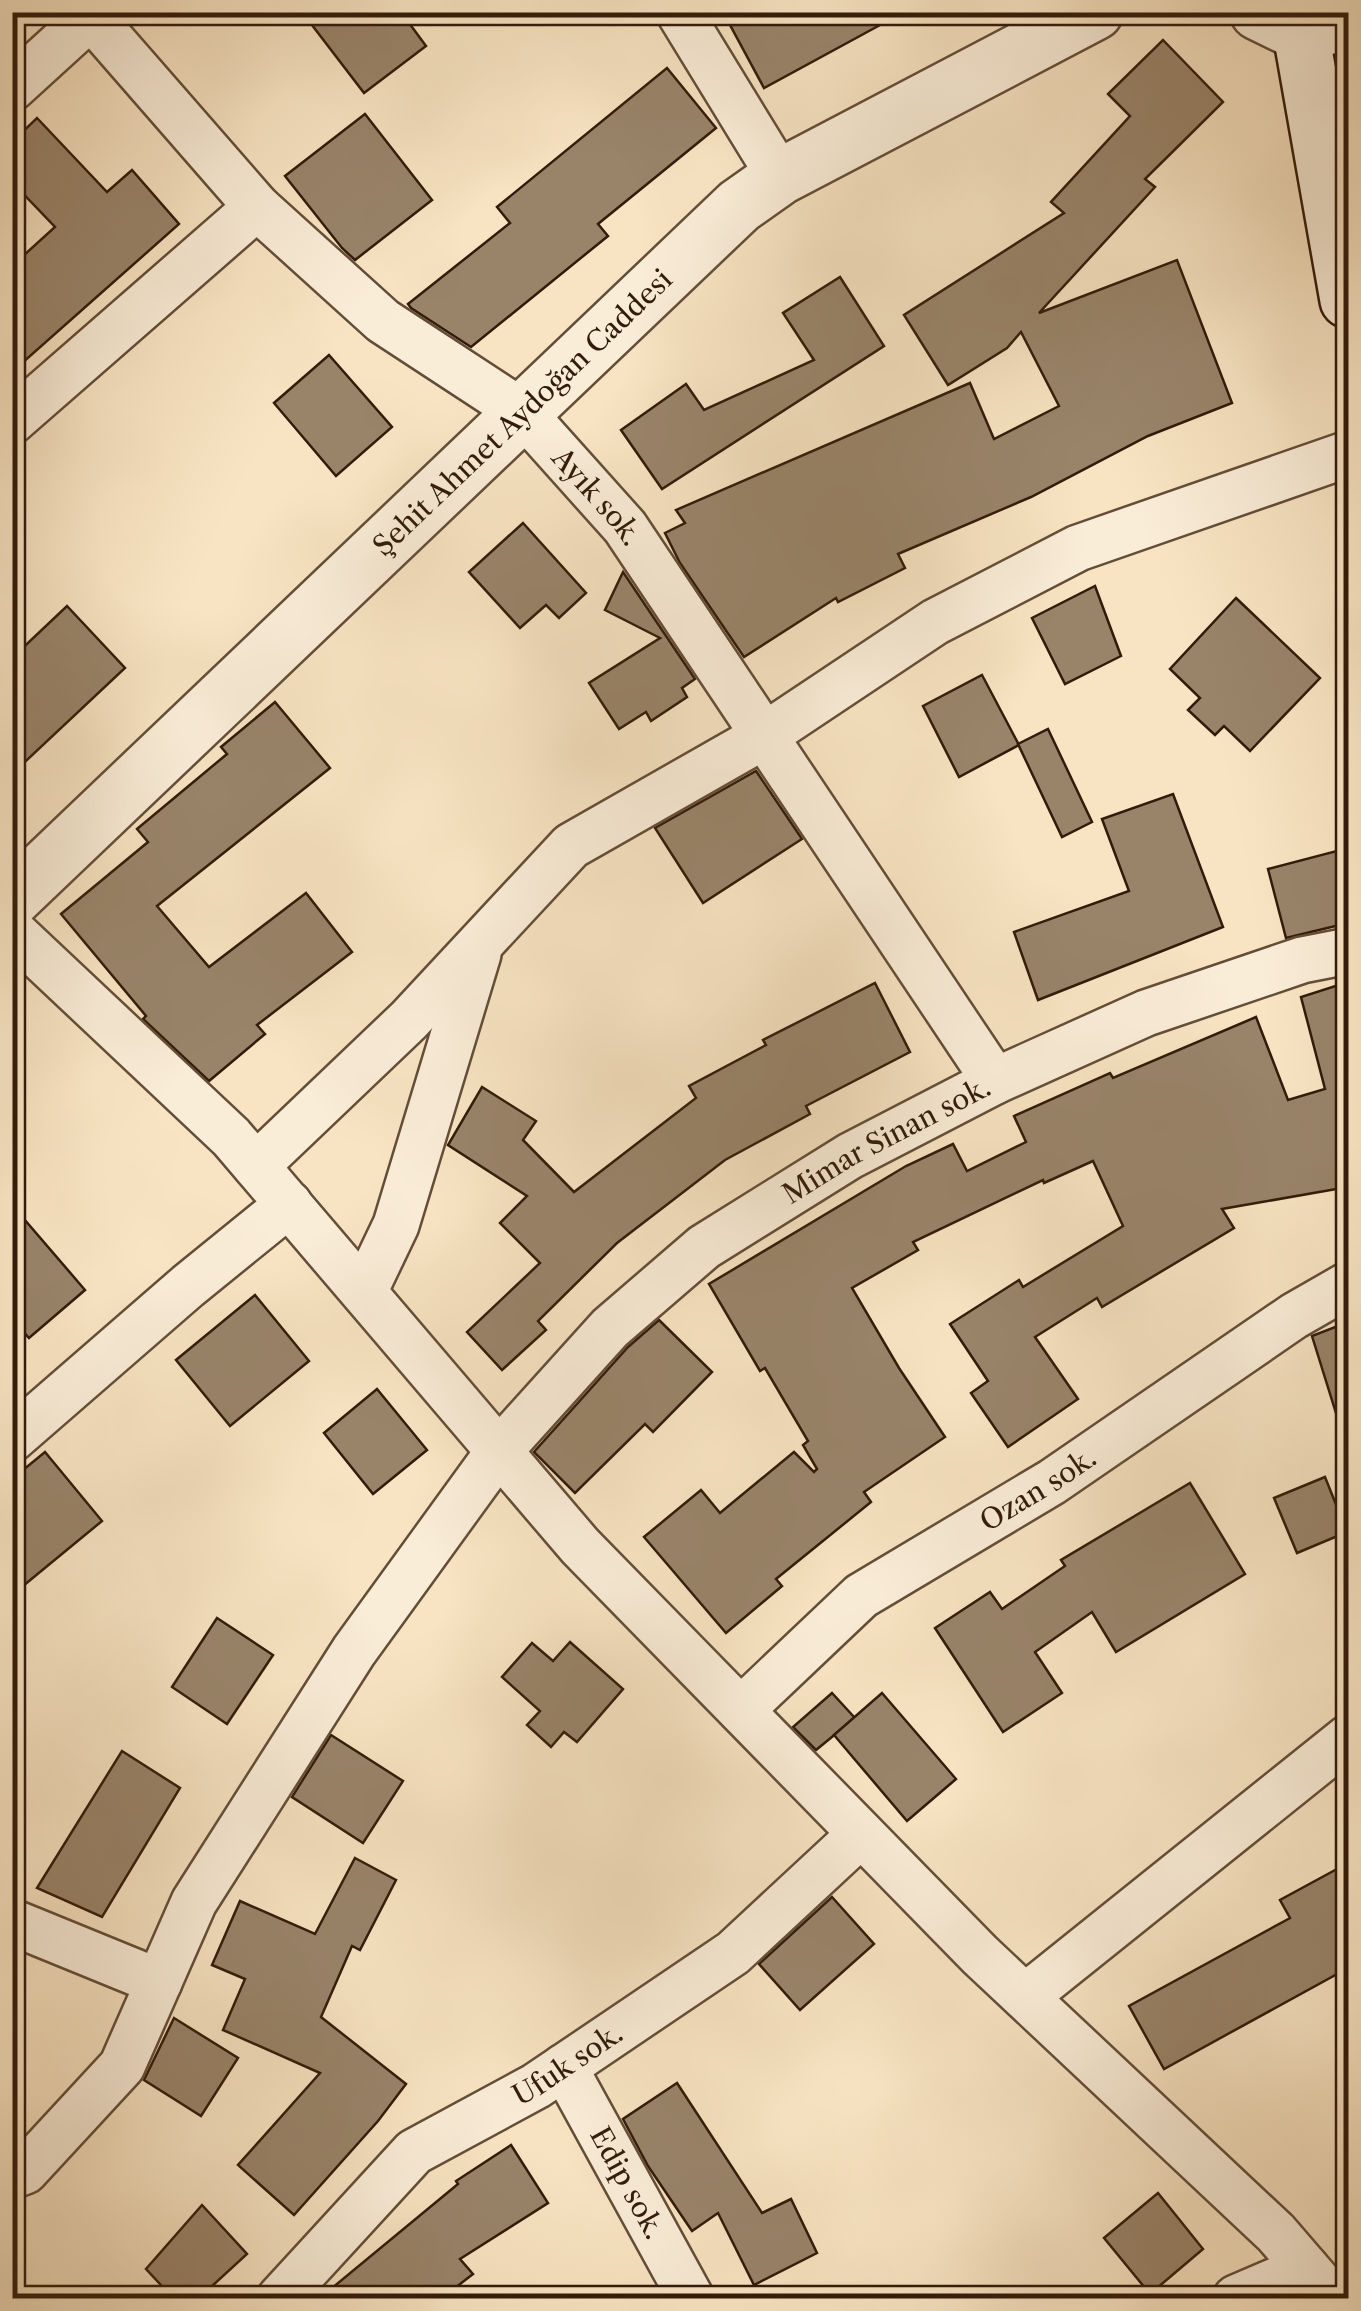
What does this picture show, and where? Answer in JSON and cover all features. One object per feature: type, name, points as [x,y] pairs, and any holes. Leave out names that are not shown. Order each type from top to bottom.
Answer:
[{"type":"street","points":[[679,12],[780,177]]},
{"type":"street","name":"Şehit Ahmet Aydoğan Caddesi","points":[[12,900],[738,206],[780,177],[1095,12]]},
{"type":"street","points":[[12,88],[89,14]]},
{"type":"street","name":"Ayık sok.","points":[[89,14],[257,207],[383,321],[522,412],[625,527],[996,1081]]},
{"type":"street","points":[[1301,18],[1348,300]]},
{"type":"street","points":[[12,421],[257,207]]},
{"type":"street","points":[[256,1166],[410,1020],[571,846],[764,736],[934,622],[1078,548],[1348,454]]},
{"type":"street","points":[[12,931],[232,1136],[580,1546],[1024,1997],[1276,2233],[1319,2283]]},
{"type":"street","points":[[364,1292],[396,1225],[482,943]]},
{"type":"street","name":"Mimar Sinan sok.","points":[[12,2176],[25,2171],[122,2066],[194,1902],[333,1684],[499,1450],[610,1328],[704,1247],[850,1156],[996,1081],[1146,1013],[1302,960],[1348,951]]},
{"type":"street","points":[[12,1438],[289,1204]]},
{"type":"street","name":"Ozan sok.","points":[[741,1710],[861,1596],[1052,1482],[1294,1316],[1348,1285]]},
{"type":"street","points":[[1024,1997],[1348,1738]]},
{"type":"street","name":"Ufuk sok.","points":[[280,2298],[414,2152],[536,2086],[733,1952],[862,1834]]},
{"type":"street","points":[[12,1922],[159,1982]]},
{"type":"street","name":"Edip sok.","points":[[564,2068],[692,2298]]},
{"type":"street","points":[[1236,2298],[1319,2283]]},
{"type":"building","points":[[302,12],[401,12],[426,46],[364,93]]},
{"type":"building","points":[[723,12],[904,12],[764,88]]},
{"type":"building","points":[[1163,40],[1223,102],[1145,179],[1155,187],[1039,313],[1177,260],[1232,403],[1148,436],[1031,497],[898,554],[905,568],[838,602],[836,598],[744,657],[680,563],[665,533],[685,523],[676,510],[970,383],[994,439],[1059,406],[1021,332],[1007,348],[948,385],[904,315],[1064,213],[1051,202],[1130,116],[1108,94]]},
{"type":"building","points":[[667,68],[716,128],[598,224],[608,236],[471,347],[411,308],[408,304],[510,223],[497,207]]},
{"type":"building","points":[[365,114],[432,200],[355,260],[285,176]]},
{"type":"building","points":[[37,118],[107,192],[132,170],[179,224],[12,372],[12,266],[55,227],[12,182],[12,142]]},
{"type":"building","points":[[840,277],[884,346],[662,489],[621,430],[686,384],[704,410],[814,360],[783,313]]},
{"type":"building","points":[[329,355],[392,427],[336,476],[274,403]]},
{"type":"building","points":[[523,523],[586,593],[559,618],[546,605],[520,628],[469,572]]},
{"type":"building","points":[[623,572],[695,679],[682,688],[687,697],[651,721],[646,712],[619,729],[589,683],[660,638],[605,610]]},
{"type":"building","points":[[1095,586],[1121,656],[1065,684],[1032,618]]},
{"type":"building","points":[[1236,598],[1320,678],[1250,751],[1224,726],[1215,735],[1188,710],[1200,698],[1170,669]]},
{"type":"building","points":[[67,606],[125,668],[12,774],[12,658]]},
{"type":"building","points":[[982,675],[1019,745],[959,777],[923,706]]},
{"type":"building","points":[[275,702],[330,768],[157,906],[209,967],[306,893],[352,952],[257,1025],[265,1034],[209,1081],[143,1019],[146,1016],[61,914],[148,842],[137,829],[227,754],[221,747]]},
{"type":"building","points":[[1048,729],[1092,822],[1062,837],[1018,744]]},
{"type":"building","points":[[756,771],[802,839],[703,903],[655,828]]},
{"type":"building","points":[[1173,794],[1223,927],[1038,1000],[1014,932],[1129,891],[1102,819]]},
{"type":"building","points":[[1348,848],[1348,923],[1286,938],[1268,869]]},
{"type":"building","points":[[1348,982],[1348,1187],[1222,1209],[1234,1228],[1102,1307],[1097,1298],[1035,1337],[1078,1399],[1008,1447],[971,1393],[988,1381],[950,1324],[1019,1280],[1023,1287],[1123,1226],[1093,1161],[1044,1183],[1043,1180],[913,1242],[918,1250],[852,1288],[945,1437],[864,1492],[871,1502],[776,1579],[782,1586],[726,1633],[644,1537],[701,1490],[720,1513],[794,1452],[814,1472],[817,1469],[803,1445],[808,1441],[765,1368],[760,1371],[709,1284],[906,1166],[953,1144],[967,1171],[1026,1142],[1014,1116],[1110,1073],[1113,1078],[1256,1017],[1288,1100],[1325,1089],[1301,997]]},
{"type":"building","points":[[875,983],[910,1052],[806,1106],[810,1114],[725,1160],[617,1243],[538,1321],[546,1330],[502,1370],[467,1332],[540,1263],[500,1223],[527,1196],[448,1145],[482,1087],[536,1121],[523,1140],[574,1192],[696,1098],[689,1086],[766,1045],[763,1040]]},
{"type":"building","points":[[12,1205],[85,1290],[29,1338],[12,1319]]},
{"type":"building","points":[[255,1295],[309,1361],[230,1426],[176,1360]]},
{"type":"building","points":[[659,1320],[712,1372],[653,1432],[645,1424],[575,1493],[534,1452],[628,1347]]},
{"type":"building","points":[[1348,1322],[1348,1428],[1341,1429],[1312,1336]]},
{"type":"building","points":[[377,1389],[427,1450],[373,1494],[324,1433]]},
{"type":"building","points":[[45,1452],[102,1521],[12,1595],[12,1479]]},
{"type":"building","points":[[1325,1477],[1347,1532],[1297,1553],[1274,1498]]},
{"type":"building","points":[[1190,1483],[1245,1574],[1116,1652],[1092,1612],[1035,1652],[1062,1693],[1003,1732],[935,1628],[990,1592],[1002,1609],[1065,1566],[1061,1560]]},
{"type":"building","points":[[217,1618],[273,1655],[227,1724],[172,1687]]},
{"type":"building","points":[[570,1642],[623,1689],[577,1742],[564,1732],[551,1747],[527,1725],[540,1711],[502,1677],[532,1643],[553,1661]]},
{"type":"building","points":[[832,1693],[855,1718],[816,1750],[793,1727]]},
{"type":"building","points":[[882,1693],[956,1779],[907,1821],[834,1735]]},
{"type":"building","points":[[331,1735],[403,1781],[363,1843],[292,1797]]},
{"type":"building","points":[[122,1751],[180,1788],[102,1917],[37,1888]]},
{"type":"building","points":[[355,1858],[396,1880],[360,1950],[352,1946],[321,2017],[406,2084],[294,2215],[238,2165],[320,2073],[223,2030],[245,1979],[212,1965],[240,1901],[315,1934]]},
{"type":"building","points":[[1348,1863],[1348,1968],[1164,2069],[1129,2006],[1290,1918],[1280,1900]]},
{"type":"building","points":[[832,1897],[874,1944],[800,2010],[759,1964]]},
{"type":"building","points":[[174,2018],[238,2058],[201,2116],[144,2080]]},
{"type":"building","points":[[677,2083],[762,2213],[791,2199],[817,2253],[754,2285],[718,2213],[692,2231],[648,2166],[623,2119]]},
{"type":"building","points":[[511,2145],[548,2203],[460,2259],[473,2274],[442,2298],[420,2298],[415,2293],[408,2298],[320,2298],[458,2184],[456,2181]]},
{"type":"building","points":[[1158,2193],[1203,2249],[1150,2294],[1104,2238]]},
{"type":"building","points":[[202,2205],[247,2254],[199,2298],[173,2298],[146,2269]]}]
